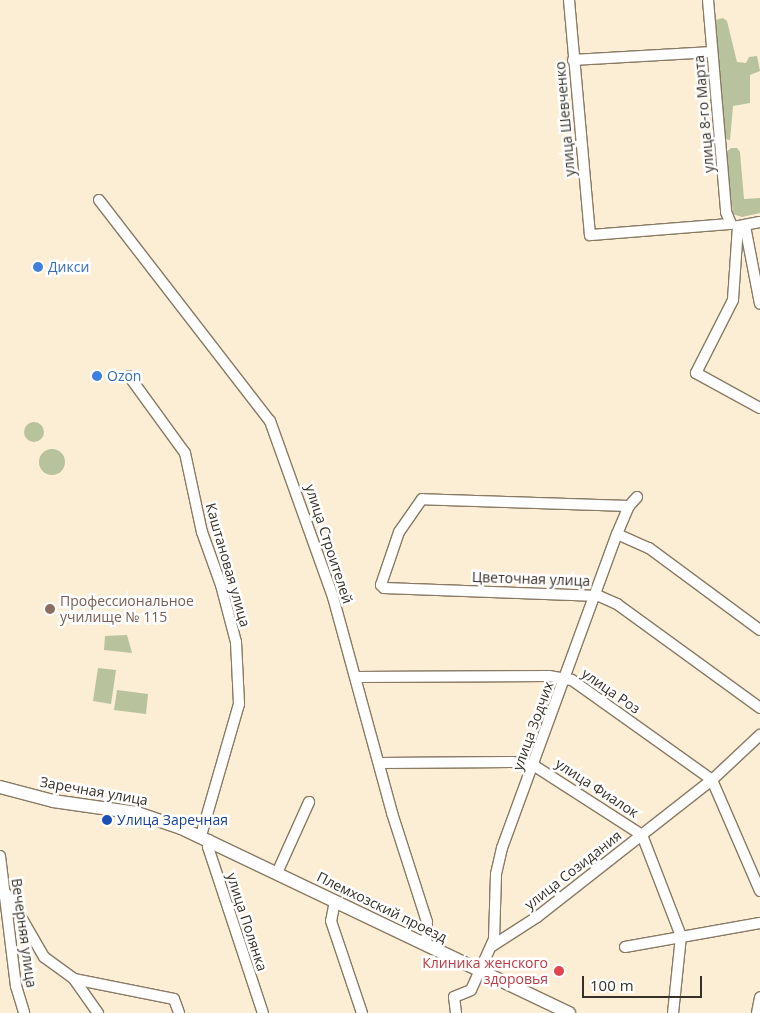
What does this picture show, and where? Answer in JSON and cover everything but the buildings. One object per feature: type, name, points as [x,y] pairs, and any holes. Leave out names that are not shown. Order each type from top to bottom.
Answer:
[{"type":"main road","name":"Заречная улица","points":[[0,787],[64,803],[137,813],[205,838]]},
{"type":"main road","name":"Племхозский проезд","points":[[205,838],[569,1013]]},
{"type":"street","name":"улица Шевченко","points":[[568,0],[590,234],[738,225]]},
{"type":"street","name":"улица 8-го Марта","points":[[708,0],[726,212],[738,225]]},
{"type":"street","points":[[573,60],[712,52]]},
{"type":"street","name":"улица Строителей","points":[[99,200],[270,421],[320,556],[427,922],[426,945]]},
{"type":"street","points":[[738,225],[760,222]]},
{"type":"street","points":[[738,225],[760,304]]},
{"type":"street","points":[[738,225],[733,300],[696,373],[760,408]]},
{"type":"street","name":"Каштановая улица","points":[[129,376],[162,418],[185,453],[202,532],[221,585],[236,642],[238,704],[205,838]]},
{"type":"street","name":"улица Зодчих","points":[[456,1013],[454,997],[471,990],[492,946],[496,929],[498,861],[594,594],[629,506],[637,497]]},
{"type":"street","name":"Цветочная улица","points":[[629,506],[422,499],[416,504],[391,549],[380,581],[384,588],[594,594],[617,604],[760,708]]},
{"type":"street","points":[[617,534],[649,548],[760,630]]},
{"type":"street","name":"улица Роз","points":[[356,677],[565,678],[712,780]]},
{"type":"street","name":"улица Созидания","points":[[492,946],[537,917],[712,780],[760,735]]},
{"type":"street","name":"улица Фиалок","points":[[380,763],[512,762],[533,765],[642,834],[681,936],[673,1013]]},
{"type":"street","points":[[712,780],[760,891]]},
{"type":"street","points":[[277,873],[309,802]]},
{"type":"street","name":"улица Полянка","points":[[205,838],[263,1013]]},
{"type":"street","name":"Вечерняя улица","points":[[0,856],[2,893],[16,986],[24,1013]]},
{"type":"street","points":[[2,893],[44,957],[74,979],[98,1013]]},
{"type":"street","points":[[335,901],[331,914],[332,925],[362,1013]]},
{"type":"street","points":[[625,947],[760,922]]},
{"type":"street","points":[[74,979],[174,999],[179,1013]]},
{"type":"street","points":[[757,1013],[760,997]]},
{"type":"green space","points":[[723,18],[727,21],[737,62],[746,63],[749,57],[757,56],[760,71],[750,75],[750,103],[733,106],[730,140],[725,139],[715,20]]},
{"type":"green space","points":[[731,148],[737,148],[740,152],[744,199],[760,198],[760,213],[742,217],[733,214],[726,152]]},
{"type":"green space","points":[[34,422],[41,425],[44,432],[41,439],[34,442],[27,439],[24,432],[27,425]]},
{"type":"green space","points":[[52,449],[61,453],[65,462],[61,471],[52,475],[43,471],[39,462],[43,453]]},
{"type":"green space","points":[[127,635],[132,653],[104,650],[105,636]]},
{"type":"green space","points":[[98,668],[116,670],[111,704],[93,701]]},
{"type":"green space","points":[[117,690],[148,694],[146,714],[114,710]]},
{"type":"place","name":"Дикси","points":[[38,267]]},
{"type":"place","name":"Ozon","points":[[97,376]]},
{"type":"place","name":"Профессиональное училище № 115","points":[[50,609]]},
{"type":"place","name":"Улица Заречная","points":[[107,820]]},
{"type":"place","name":"Клиника женского здоровья","points":[[559,971]]}]
